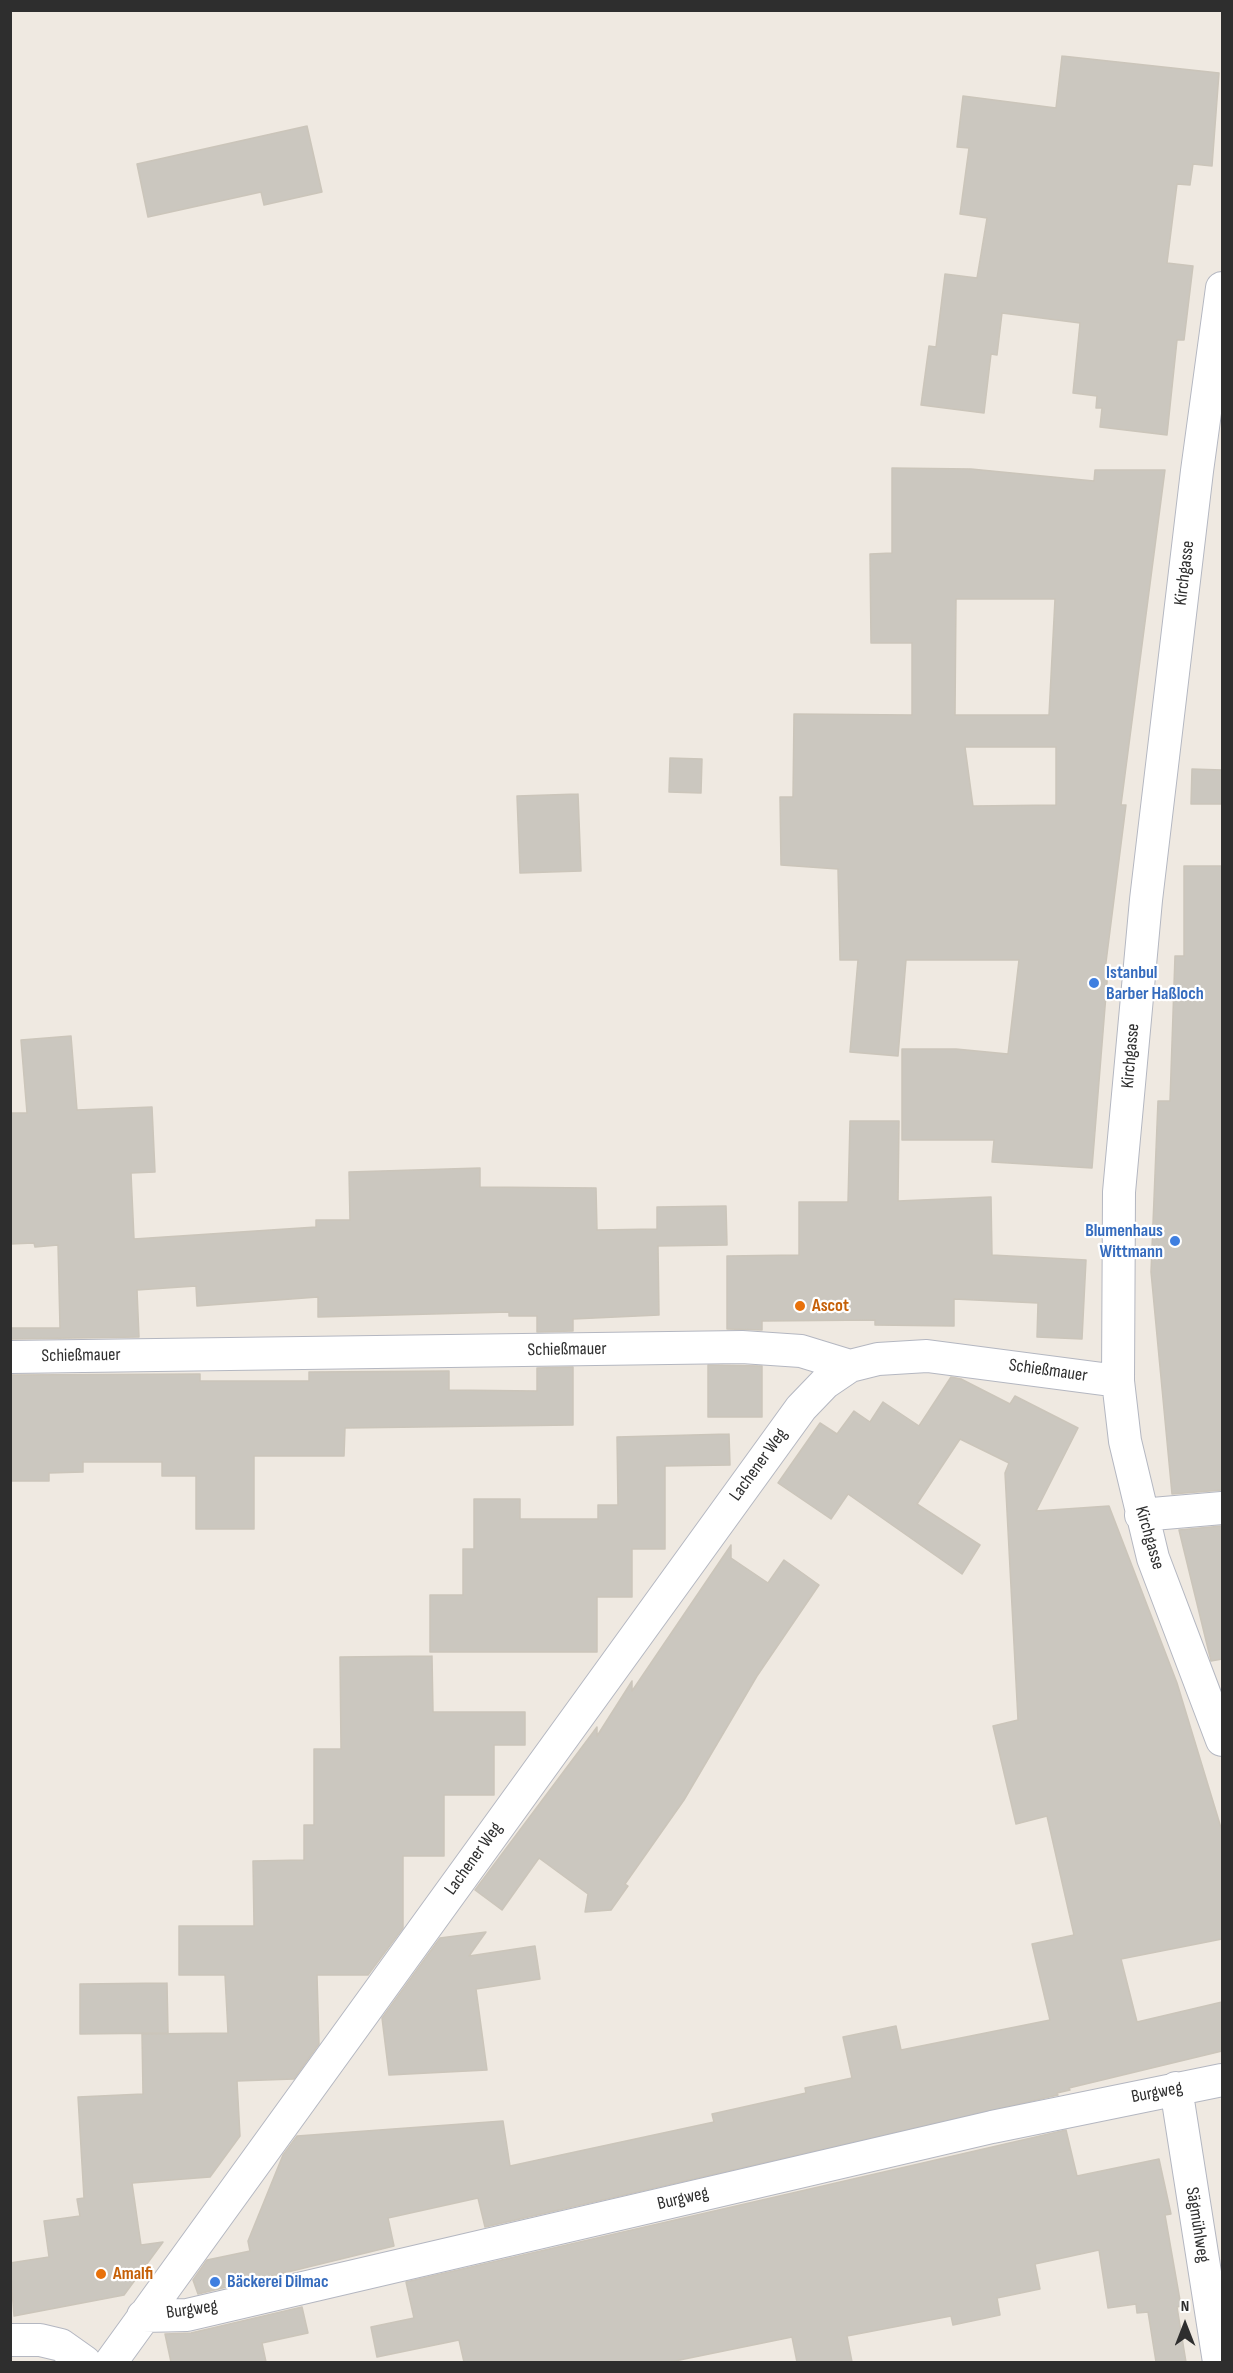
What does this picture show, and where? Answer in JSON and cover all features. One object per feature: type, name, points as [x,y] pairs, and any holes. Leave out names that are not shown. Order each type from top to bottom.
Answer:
[{"type":"street","name":"Kirchgasse","points":[[1222,288],[1210,472],[1146,900],[1119,1192],[1118,1381],[1125,1441],[1153,1558],[1222,1740]]},
{"type":"street","name":"Schießmauer","points":[[10,1357],[742,1347],[801,1351],[850,1366],[878,1359],[927,1356],[1118,1381]]},
{"type":"street","name":"Lachener Weg","points":[[111,2362],[801,1408],[825,1383],[850,1366]]},
{"type":"street","points":[[1142,1515],[1222,1508]]},
{"type":"street","name":"Burgweg","points":[[143,2316],[187,2315],[992,2127],[1222,2080]]},
{"type":"street","name":"Sägmühlweg","points":[[1176,2088],[1219,2362]]},
{"type":"street","points":[[10,2340],[40,2340],[61,2345],[85,2362]]},
{"type":"building","points":[[1062,56],[1219,73],[1212,166],[1193,164],[1190,185],[1177,184],[1167,263],[1193,266],[1184,340],[1177,340],[1167,435],[1100,427],[1102,408],[1096,408],[1097,396],[1073,393],[1080,323],[1002,313],[997,355],[991,354],[984,413],[921,405],[929,346],[936,347],[945,274],[977,278],[987,218],[960,214],[969,148],[957,147],[963,96],[1056,108]]},
{"type":"building","points":[[307,126],[322,192],[264,205],[261,192],[148,217],[137,164]]},
{"type":"building","points":[[892,468],[971,469],[1094,481],[1095,470],[1165,470],[1121,805],[1126,805],[1105,970],[1108,970],[1092,1168],[992,1162],[994,1140],[902,1140],[902,1049],[956,1049],[1008,1054],[1019,960],[906,960],[898,1056],[850,1052],[858,960],[840,960],[838,869],[781,865],[780,797],[793,797],[794,714],[912,715],[912,643],[871,643],[870,554],[892,553]],"holes":[[[956,599],[1055,599],[1049,715],[955,715]],[[965,747],[1056,747],[1056,805],[973,806]]]},
{"type":"building","points":[[670,758],[702,759],[701,793],[669,792]]},
{"type":"building","points":[[1192,769],[1222,770],[1222,804],[1191,804]]},
{"type":"building","points":[[578,794],[581,871],[520,873],[517,796]]},
{"type":"building","points":[[1184,866],[1222,866],[1222,1490],[1172,1494],[1151,1272],[1158,1101],[1170,1101],[1175,956],[1184,956]]},
{"type":"building","points":[[71,1036],[77,1110],[152,1107],[155,1172],[131,1173],[134,1239],[316,1227],[316,1220],[350,1220],[349,1172],[480,1168],[480,1187],[596,1188],[597,1230],[657,1229],[657,1207],[726,1206],[727,1245],[658,1246],[659,1315],[573,1319],[573,1331],[537,1332],[537,1316],[509,1316],[509,1312],[318,1317],[318,1297],[197,1306],[196,1286],[137,1290],[139,1337],[10,1339],[10,1328],[60,1328],[58,1245],[35,1247],[34,1243],[10,1244],[10,1113],[27,1113],[21,1040]]},
{"type":"building","points":[[850,1121],[899,1121],[898,1201],[991,1197],[992,1255],[1086,1260],[1082,1339],[1037,1337],[1038,1303],[954,1299],[954,1326],[875,1325],[875,1320],[762,1321],[762,1330],[727,1329],[727,1256],[799,1255],[799,1202],[848,1202]]},
{"type":"building","points":[[708,1365],[762,1366],[762,1417],[708,1417]]},
{"type":"building","points":[[573,1367],[573,1425],[345,1428],[344,1456],[254,1456],[254,1529],[196,1529],[196,1476],[162,1476],[162,1462],[83,1462],[83,1472],[49,1473],[49,1481],[11,1481],[10,1375],[200,1374],[200,1381],[309,1381],[309,1372],[449,1371],[449,1390],[537,1391],[537,1368]]},
{"type":"building","points":[[951,1377],[961,1379],[1010,1404],[1015,1396],[1078,1428],[1036,1511],[1109,1506],[1177,1683],[1222,1831],[1222,1939],[1121,1959],[1137,2022],[1222,2002],[1222,2051],[1069,2088],[1070,2090],[1057,2093],[1058,2095],[485,2227],[478,2198],[388,2218],[394,2246],[198,2294],[193,2280],[207,2260],[250,2251],[248,2241],[283,2155],[297,2136],[503,2121],[510,2166],[714,2122],[712,2114],[806,2093],[805,2088],[852,2078],[843,2037],[896,2026],[901,2050],[1050,2020],[1032,1944],[1074,1935],[1047,1816],[1016,1824],[993,1726],[1018,1720],[1005,1473],[1009,1463],[960,1439],[917,1504],[980,1545],[962,1574],[848,1494],[831,1519],[778,1483],[820,1423],[837,1434],[854,1411],[870,1422],[883,1402],[919,1426]]},
{"type":"building","points":[[729,1434],[730,1465],[665,1466],[665,1549],[632,1549],[632,1597],[597,1597],[597,1652],[430,1652],[430,1595],[463,1595],[463,1549],[474,1549],[474,1499],[520,1499],[520,1519],[598,1519],[598,1505],[618,1505],[617,1437]]},
{"type":"building","points":[[1222,1526],[1222,1659],[1211,1661],[1179,1530]]},
{"type":"building","points":[[731,1545],[731,1558],[768,1583],[784,1560],[819,1585],[757,1676],[684,1800],[625,1884],[628,1886],[611,1910],[585,1912],[588,1894],[539,1858],[502,1910],[475,1890],[597,1727],[597,1736],[632,1681],[632,1691]]},
{"type":"building","points":[[432,1656],[433,1712],[525,1712],[525,1745],[494,1745],[494,1795],[444,1795],[444,1856],[403,1856],[403,1928],[368,1975],[317,1975],[319,2044],[294,2079],[237,2081],[240,2136],[210,2177],[132,2183],[141,2245],[163,2242],[124,2295],[14,2316],[10,2263],[49,2257],[44,2221],[80,2216],[77,2199],[84,2198],[78,2097],[143,2094],[142,2034],[228,2033],[225,1975],[179,1975],[179,1926],[254,1926],[253,1861],[304,1860],[304,1825],[314,1825],[314,1749],[341,1749],[340,1657]]},
{"type":"building","points":[[486,1932],[469,1956],[535,1946],[540,1979],[476,1989],[487,2070],[389,2075],[382,2018],[440,1938]]},
{"type":"building","points":[[167,1983],[168,2033],[80,2034],[80,1984]]},
{"type":"building","points":[[1066,2130],[1077,2176],[1159,2159],[1171,2214],[1165,2215],[1181,2306],[1177,2307],[1186,2362],[1156,2362],[1148,2312],[1137,2313],[1136,2304],[1108,2308],[1099,2250],[1035,2264],[1040,2289],[997,2298],[1000,2315],[953,2325],[951,2316],[847,2336],[852,2362],[797,2362],[792,2337],[670,2362],[464,2362],[459,2340],[377,2357],[371,2327],[414,2318],[406,2282]]},
{"type":"building","points":[[302,2307],[308,2333],[262,2343],[266,2362],[171,2362],[165,2334],[191,2333]]},
{"type":"place","name":"Istanbul Barber Haßloch","points":[[1094,983]]},
{"type":"place","name":"Blumenhaus Wittmann","points":[[1175,1241]]},
{"type":"place","name":"Ascot","points":[[800,1306]]},
{"type":"place","name":"Amalfi","points":[[101,2274]]},
{"type":"place","name":"Bäckerei Dilmac","points":[[215,2282]]}]
